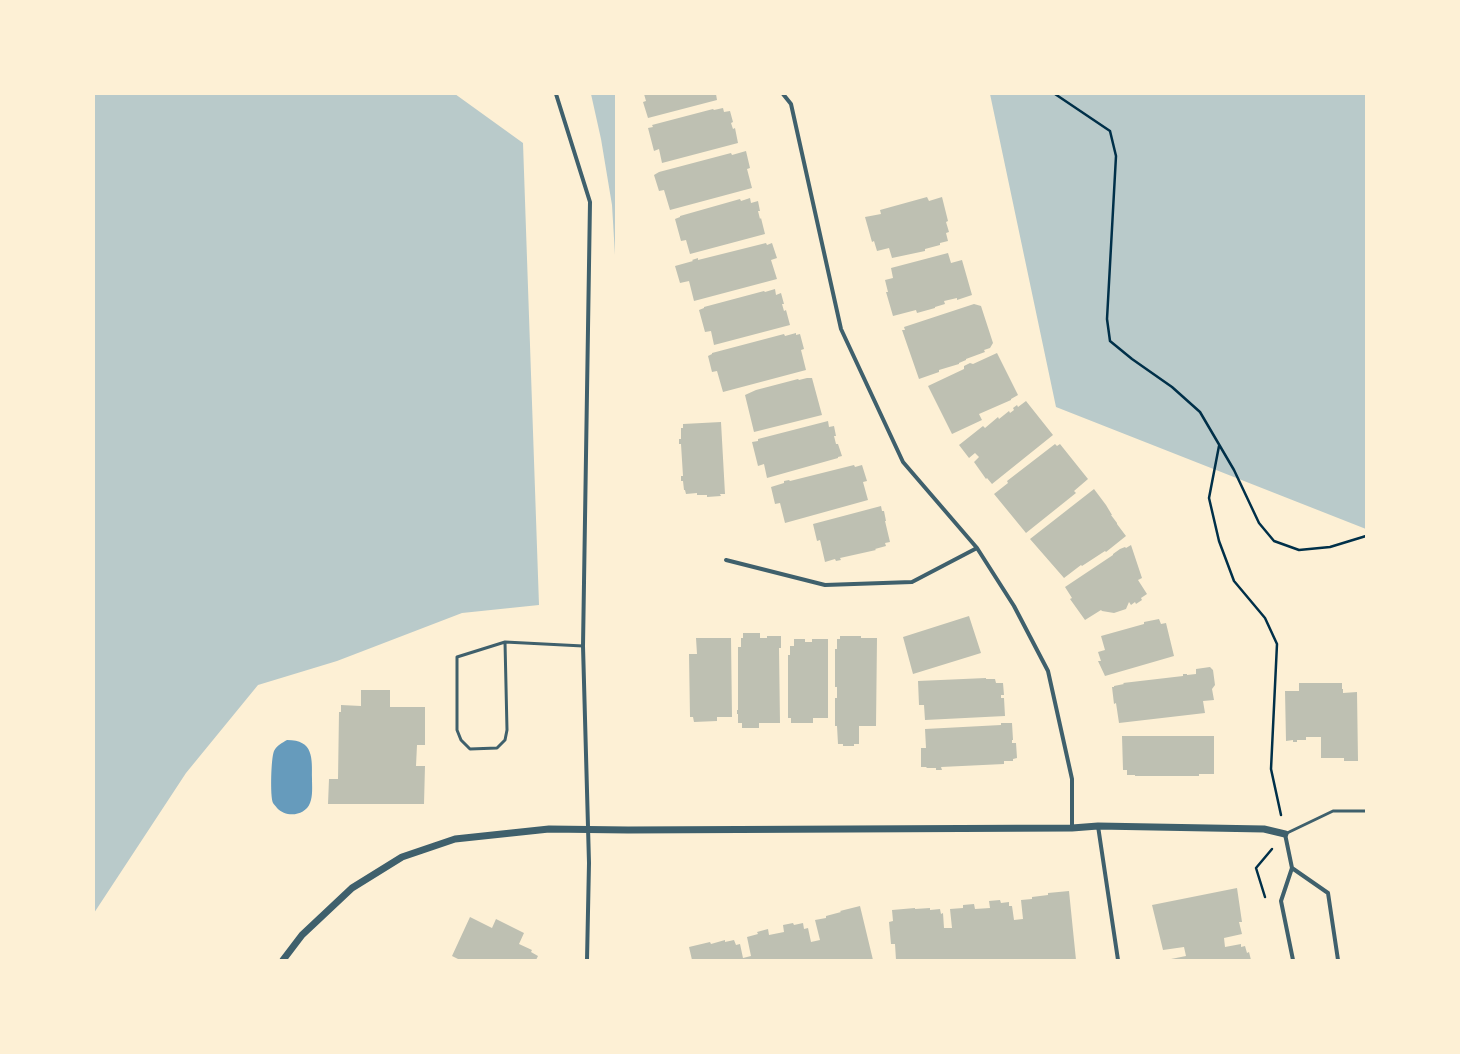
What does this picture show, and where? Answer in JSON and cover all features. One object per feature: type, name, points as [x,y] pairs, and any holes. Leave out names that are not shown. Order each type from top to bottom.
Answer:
[{"type":"street","points":[[556,94],[590,202],[583,646],[589,863],[587,960]]},
{"type":"street","points":[[783,94],[791,104],[841,329],[903,462],[977,548],[1014,606],[1048,671],[1072,779],[1072,828]]},
{"type":"street","points":[[726,560],[825,585],[912,582],[977,548]]},
{"type":"street","points":[[1098,826],[1118,960]]},
{"type":"street","points":[[283,960],[302,935],[352,888],[402,857],[454,839],[549,828],[1072,828],[1098,826],[1264,829],[1285,834],[1292,868],[1281,901],[1293,960]]},
{"type":"street","points":[[1292,868],[1328,893],[1338,960]]},
{"type":"lane","points":[[505,642],[507,730],[505,740],[497,748],[470,749],[461,740],[457,730],[457,657],[505,642],[583,646]]},
{"type":"lane","points":[[1285,834],[1333,811],[1366,811]]},
{"type":"path","points":[[1055,94],[1110,131],[1116,156],[1107,319],[1110,341],[1132,359],[1172,387],[1200,412],[1234,470],[1259,523],[1274,541],[1299,550],[1330,547],[1366,536]]},
{"type":"path","points":[[1219,446],[1209,498],[1219,541],[1234,581],[1265,618],[1277,644],[1271,769],[1285,834]]},
{"type":"shaded area","points":[[94,94],[455,94],[523,143],[539,605],[462,613],[337,661],[258,685],[186,773],[94,913]]},
{"type":"shaded area","points":[[591,94],[615,94],[615,255],[612,205],[601,139]]},
{"type":"shaded area","points":[[990,94],[1366,94],[1366,529],[1056,407]]},
{"type":"water","points":[[287,740],[302,743],[307,747],[310,752],[312,764],[312,794],[310,803],[304,811],[295,814],[285,813],[277,808],[273,804],[271,793],[272,761],[274,751],[280,744]]},
{"type":"building","points":[[644,94],[716,94],[717,100],[648,118],[643,102],[646,101]]},
{"type":"building","points":[[723,108],[724,112],[730,111],[733,122],[731,123],[733,129],[735,128],[738,143],[662,163],[659,149],[654,151],[648,128],[653,127],[652,125],[713,109]]},
{"type":"building","points":[[746,151],[750,168],[747,169],[752,188],[670,210],[664,190],[659,191],[654,175],[659,172],[731,153],[732,155]]},
{"type":"building","points":[[927,197],[929,201],[942,197],[948,221],[946,222],[949,232],[946,233],[948,241],[925,249],[925,251],[892,258],[889,248],[877,251],[874,241],[872,242],[865,217],[881,214],[880,210]]},
{"type":"building","points":[[750,198],[751,203],[758,201],[760,211],[758,211],[765,234],[690,254],[686,240],[681,241],[675,219],[680,216],[740,199],[741,201]]},
{"type":"building","points":[[766,243],[767,245],[772,243],[777,258],[771,260],[777,279],[694,301],[689,281],[680,283],[675,266],[698,258],[698,260]]},
{"type":"building","points":[[948,253],[951,263],[962,260],[972,295],[957,300],[957,298],[944,301],[945,304],[917,313],[916,310],[893,316],[886,292],[888,292],[885,280],[893,278],[891,268]]},
{"type":"building","points":[[775,289],[776,295],[781,293],[784,304],[782,304],[784,311],[786,310],[790,325],[714,345],[711,331],[705,332],[699,310],[704,307]]},
{"type":"building","points":[[974,304],[981,306],[993,343],[990,348],[984,350],[985,352],[966,359],[959,364],[939,370],[939,372],[919,379],[902,330],[905,330],[904,327]]},
{"type":"building","points":[[796,333],[796,335],[800,334],[804,349],[801,350],[806,370],[723,392],[717,371],[712,372],[708,356],[712,353],[784,334],[785,336]]},
{"type":"building","points":[[997,353],[1018,395],[1011,400],[979,414],[982,420],[952,434],[928,386],[964,369],[964,366],[970,363],[973,364]]},
{"type":"building","points":[[812,378],[822,415],[754,432],[745,395],[756,390]]},
{"type":"building","points":[[1026,401],[1053,435],[992,484],[987,478],[986,479],[974,462],[979,457],[975,453],[969,458],[959,445],[983,426],[985,428],[998,417],[999,419],[1009,411],[1010,413],[1017,405],[1018,407]]},
{"type":"building","points":[[828,421],[829,427],[834,426],[836,444],[838,444],[842,456],[767,478],[764,464],[758,466],[752,442],[758,441],[758,439]]},
{"type":"building","points":[[721,422],[725,494],[720,494],[721,496],[707,497],[707,495],[697,495],[697,493],[686,494],[683,481],[681,481],[681,476],[683,476],[681,444],[679,444],[679,439],[681,439],[681,428],[683,428],[683,424]]},
{"type":"building","points":[[1055,444],[1057,446],[1060,444],[1088,479],[1074,491],[1076,493],[1026,533],[994,494],[1008,483],[1007,481]]},
{"type":"building","points":[[854,465],[855,467],[862,465],[867,481],[863,482],[868,500],[785,523],[780,503],[775,504],[771,487],[784,483],[784,481],[790,481]]},
{"type":"building","points":[[1094,489],[1126,536],[1106,552],[1105,551],[1082,566],[1081,565],[1064,578],[1030,539]]},
{"type":"building","points":[[881,506],[882,511],[884,511],[890,542],[885,543],[886,546],[875,549],[876,550],[840,558],[841,560],[836,561],[835,559],[825,562],[820,540],[817,541],[813,524]]},
{"type":"building","points":[[1131,545],[1142,578],[1138,580],[1147,594],[1136,604],[1135,602],[1131,605],[1129,602],[1126,609],[1114,613],[1101,610],[1085,620],[1070,599],[1072,598],[1065,587],[1120,549]]},
{"type":"building","points":[[969,616],[981,653],[913,674],[903,637]]},
{"type":"building","points":[[1159,619],[1161,624],[1166,623],[1174,656],[1105,676],[1098,661],[1101,661],[1098,652],[1105,650],[1101,636],[1144,624],[1144,622]]},
{"type":"building","points":[[743,633],[760,633],[760,638],[767,638],[767,636],[781,636],[781,648],[779,648],[780,723],[759,723],[759,728],[742,728],[742,723],[738,723],[738,647],[741,647],[741,638],[743,638]]},
{"type":"building","points":[[840,636],[877,638],[876,726],[859,726],[859,744],[854,744],[854,746],[843,746],[843,744],[838,744],[837,726],[835,726],[835,698],[837,698],[837,687],[835,687],[835,649],[837,649],[837,639],[840,639]]},
{"type":"building","points":[[696,638],[731,638],[732,717],[717,717],[717,721],[694,722],[693,717],[690,717],[689,654],[697,654]]},
{"type":"building","points":[[794,639],[805,639],[805,642],[812,642],[812,639],[828,639],[828,718],[813,718],[813,723],[791,723],[791,718],[788,718],[788,655],[790,655],[790,646],[794,646]]},
{"type":"building","points":[[1210,667],[1213,670],[1215,685],[1212,689],[1214,700],[1203,701],[1205,713],[1119,723],[1116,703],[1114,704],[1112,687],[1124,684],[1123,683],[1183,676],[1183,674],[1196,674],[1196,669]]},
{"type":"building","points":[[986,678],[995,679],[996,683],[1003,683],[1004,695],[1001,695],[1001,698],[1004,698],[1005,716],[925,720],[924,705],[919,705],[918,681]]},
{"type":"building","points":[[1299,683],[1342,683],[1343,693],[1357,692],[1358,761],[1344,761],[1344,758],[1321,758],[1321,737],[1306,737],[1306,740],[1297,740],[1297,742],[1293,742],[1293,740],[1286,741],[1285,691],[1299,691]]},
{"type":"building","points":[[361,690],[390,690],[390,707],[425,707],[425,745],[417,745],[416,766],[425,766],[424,804],[328,804],[329,779],[338,779],[339,712],[341,712],[341,705],[361,706]]},
{"type":"building","points":[[1001,723],[1012,723],[1012,743],[1016,743],[1017,758],[1013,759],[1013,761],[1004,761],[1004,764],[941,767],[942,770],[921,767],[921,748],[926,748],[925,729],[1001,725]]},
{"type":"building","points":[[1122,736],[1214,736],[1214,774],[1199,774],[1199,776],[1127,775],[1127,770],[1123,770]]},
{"type":"building","points":[[1237,888],[1242,922],[1239,922],[1242,934],[1224,938],[1225,947],[1241,944],[1241,947],[1245,946],[1247,953],[1249,952],[1251,960],[1171,960],[1186,956],[1184,947],[1163,950],[1152,905]]},
{"type":"building","points":[[1069,891],[1076,960],[896,960],[895,944],[891,944],[889,922],[893,921],[892,910],[915,908],[930,908],[930,910],[940,909],[941,914],[943,913],[944,928],[952,928],[950,909],[963,908],[963,905],[974,904],[975,909],[990,908],[989,901],[1000,900],[1001,903],[1009,902],[1009,906],[1012,906],[1014,920],[1023,919],[1021,900],[1048,895],[1048,893]]},
{"type":"building","points":[[860,906],[873,960],[692,960],[689,947],[710,942],[711,944],[725,940],[725,942],[734,940],[736,945],[740,944],[743,958],[751,956],[747,937],[768,929],[769,935],[784,932],[783,925],[793,923],[794,925],[803,923],[804,929],[808,928],[811,942],[820,940],[815,920],[826,918],[826,916],[841,912],[840,911]]},
{"type":"building","points":[[470,917],[492,928],[496,919],[524,933],[519,944],[532,950],[531,952],[538,956],[536,960],[460,960],[452,956]]}]
